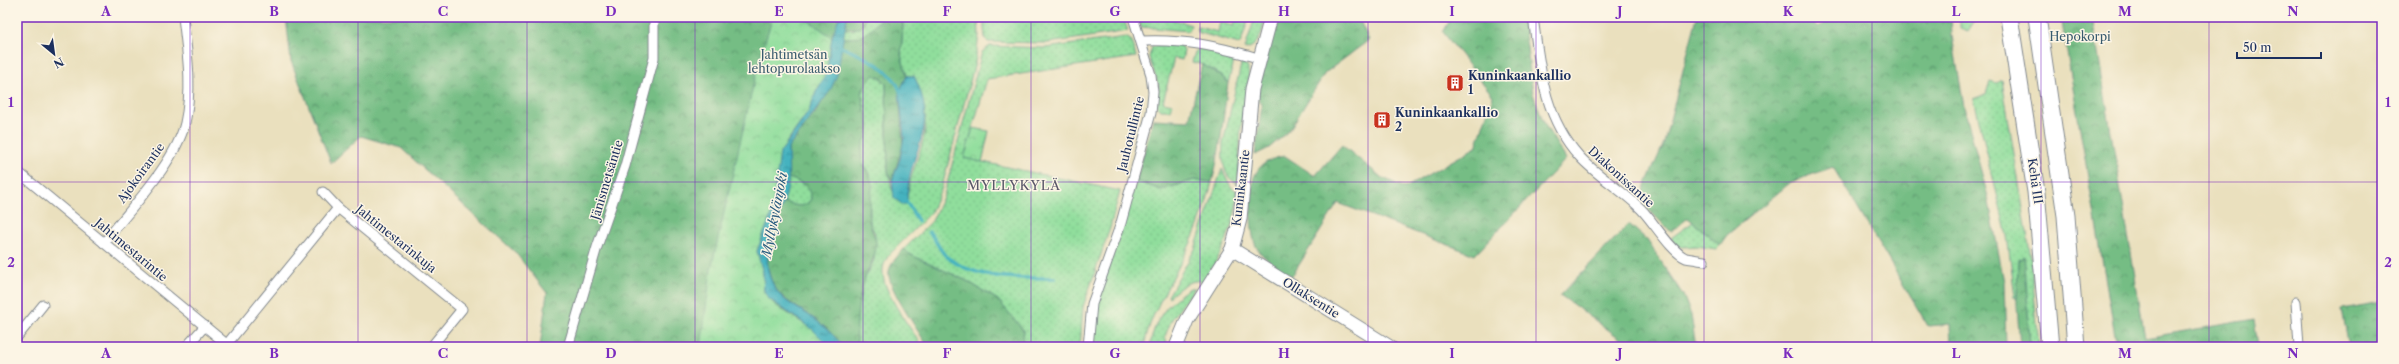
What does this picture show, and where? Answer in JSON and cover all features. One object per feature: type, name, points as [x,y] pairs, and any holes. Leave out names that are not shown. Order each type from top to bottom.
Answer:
[{"type":"highway","name":"Kehä III","points":[[2009,17],[2036,192],[2050,347]]},
{"type":"highway","points":[[2037,17],[2066,216],[2076,347]]},
{"type":"main road","name":"Kuninkaantie","points":[[1176,347],[1187,320],[1232,249],[1240,219],[1252,89],[1258,58],[1271,17]]},
{"type":"main road","name":"Ollaksentie","points":[[1232,249],[1390,347]]},
{"type":"street","name":"Ajokoirantie","points":[[104,243],[170,157],[185,124],[189,103],[190,67],[183,17]]},
{"type":"street","name":"Jänismetsäntie","points":[[568,347],[597,247],[625,166],[654,58],[654,17]]},
{"type":"street","name":"Jauhotullintie","points":[[1088,347],[1092,304],[1121,223],[1151,113],[1153,92],[1151,75],[1133,17]]},
{"type":"street","name":"Diakonissantie","points":[[1533,17],[1544,93],[1564,135],[1579,156],[1641,209],[1661,232],[1672,248],[1685,257],[1704,261]]},
{"type":"street","points":[[1141,41],[1172,40],[1193,42],[1258,58]]},
{"type":"street","name":"Jahtimestarintie","points":[[17,170],[229,346]]},
{"type":"street","points":[[322,192],[338,208]]},
{"type":"street","name":"Jahtimestarinkuja","points":[[229,346],[338,208],[462,308],[431,347]]},
{"type":"street","points":[[2296,302],[2299,347]]},
{"type":"street","points":[[17,337],[43,305]]},
{"type":"street","points":[[186,347],[205,326]]},
{"type":"green space","points":[[286,17],[839,17],[832,37],[826,75],[780,153],[764,281],[830,347],[540,347],[547,293],[515,252],[401,148],[361,136],[331,163],[291,61]]},
{"type":"green space","name":"Jahtimetsän lehtopurolaakso","points":[[773,17],[803,17],[832,37],[826,75],[816,92],[809,111],[786,143],[772,213],[757,251],[763,273],[764,291],[775,305],[812,329],[830,347],[701,347],[711,269],[760,56]]},
{"type":"green space","points":[[847,17],[865,17],[864,24],[859,28],[845,28]]},
{"type":"green space","points":[[865,17],[884,17],[863,36],[858,38],[842,37],[845,28],[852,30],[864,24]]},
{"type":"green space","points":[[883,17],[899,17],[903,24],[901,55],[907,76],[899,92],[903,145],[892,181],[888,171],[886,84],[881,78],[874,75],[867,82],[862,95],[868,121],[868,128],[861,157],[872,185],[869,219],[875,238],[876,247],[874,256],[865,277],[858,305],[857,347],[844,347],[832,334],[807,313],[785,299],[774,286],[768,263],[768,250],[779,213],[784,202],[802,206],[811,199],[809,190],[803,184],[788,178],[788,148],[816,112],[837,75],[842,37],[855,38],[865,34],[870,31]]},
{"type":"green space","points":[[897,17],[978,17],[979,35],[975,63],[941,190],[930,214],[888,256],[883,269],[885,282],[893,301],[923,347],[857,347],[855,320],[864,280],[874,260],[875,233],[870,224],[870,174],[864,166],[861,158],[862,145],[868,130],[862,93],[868,81],[874,75],[881,78],[886,84],[888,171],[892,190],[907,203],[909,184],[921,148],[925,130],[924,109],[919,88],[914,76],[907,76],[901,55],[903,24]]},
{"type":"green space","points":[[983,17],[1123,17],[1128,31],[1048,43],[988,42],[985,38]]},
{"type":"green space","points":[[1137,17],[1166,17],[1191,25],[1189,31],[1141,27]]},
{"type":"green space","points":[[1236,17],[1249,17],[1239,44],[1197,32],[1197,27],[1218,32],[1220,22],[1234,26]]},
{"type":"green space","points":[[1255,17],[1266,17],[1262,32],[1258,41],[1254,45],[1245,49]]},
{"type":"green space","points":[[1275,17],[1358,17],[1369,40],[1325,73],[1288,132],[1269,148],[1255,155],[1262,104],[1255,94]]},
{"type":"green space","points":[[1452,17],[1523,17],[1533,94],[1545,125],[1566,159],[1475,255],[1338,203],[1292,276],[1273,264],[1264,257],[1257,248],[1254,242],[1251,223],[1253,181],[1255,175],[1261,167],[1268,161],[1285,156],[1315,176],[1342,145],[1381,177],[1405,188],[1476,147],[1493,96],[1443,32]]},
{"type":"green space","points":[[1697,17],[1809,17],[1817,27],[1838,17],[1951,17],[1952,36],[1964,107],[1988,197],[2004,282],[2006,347],[1951,347],[1950,324],[1928,326],[1833,167],[1791,182],[1727,235],[1720,245],[1688,218],[1671,232],[1639,200],[1664,143]]},
{"type":"green space","points":[[1960,17],[1977,17],[1968,31],[1960,28]]},
{"type":"green space","name":"Hepokorpi","points":[[2061,17],[2092,17],[2145,338],[2254,319],[2258,347],[2117,347]]},
{"type":"green space","points":[[1126,37],[1132,41],[1136,57],[987,79],[964,158],[1120,191],[1110,228],[1083,307],[1080,347],[1021,347],[1024,331],[998,300],[967,281],[909,254],[904,249],[932,221],[944,195],[982,52],[990,46],[1046,48]]},
{"type":"green space","points":[[1156,45],[1181,45],[1184,51],[1182,60],[1174,58],[1163,102],[1173,104],[1171,110],[1161,110],[1157,106],[1159,87],[1149,57],[1152,47]]},
{"type":"green space","points":[[1200,48],[1235,58],[1228,83],[1225,79],[1212,70],[1192,62],[1195,52]]},
{"type":"green space","points":[[1242,60],[1248,68],[1249,78],[1241,128],[1238,183],[1233,181],[1226,172],[1223,160],[1223,143]]},
{"type":"green space","points":[[1202,64],[1223,77],[1228,83],[1220,145],[1212,182],[1194,180],[1161,190],[1136,181],[1153,119],[1189,121]]},
{"type":"green space","points":[[2002,80],[2033,270],[2039,347],[2030,347],[2024,257],[2018,259],[2017,301],[2015,296],[2007,236],[1974,99],[1986,94],[1990,81],[1997,83]]},
{"type":"green space","points":[[973,128],[989,131],[982,162],[964,158]]},
{"type":"green space","points":[[1222,169],[1231,187],[1238,192],[1234,216],[1227,239],[1204,282],[1189,282],[1169,297],[1168,296],[1195,249]]},
{"type":"green space","points":[[788,178],[800,182],[809,190],[811,199],[805,205],[799,206],[784,202]]},
{"type":"green space","points":[[1194,180],[1212,182],[1199,223],[1191,242],[1154,314],[1146,336],[1144,347],[1092,347],[1095,310],[1136,181],[1161,190]]},
{"type":"green space","points":[[1693,222],[1720,245],[1716,249],[1697,246],[1682,247],[1676,245],[1671,238]]},
{"type":"green space","points":[[1629,224],[1647,240],[1683,295],[1691,315],[1696,347],[1632,347],[1560,295]]},
{"type":"green space","points":[[904,249],[909,254],[967,281],[998,300],[1024,331],[1021,347],[928,347],[900,302],[891,284],[889,276],[891,265]]},
{"type":"green space","points":[[2024,256],[2030,347],[2020,347],[2017,305],[2018,259]]},
{"type":"green space","points":[[1190,288],[1195,288],[1172,319],[1165,336],[1168,347],[1150,347],[1158,320],[1168,306]]},
{"type":"green space","points":[[2382,302],[2382,347],[2349,347],[2342,309]]},
{"type":"water","name":"Myllykylänjoki","points":[[839,17],[847,17],[837,75],[830,91],[788,148],[788,186],[773,230],[768,256],[768,269],[772,282],[780,295],[790,304],[806,313],[819,323],[844,347],[830,347],[812,329],[768,298],[764,291],[763,273],[757,251],[772,213],[780,153],[809,111],[816,92],[826,75],[832,37]]},
{"type":"water","points":[[907,76],[914,76],[922,95],[925,112],[921,141],[908,185],[907,203],[903,205],[894,198],[892,181],[900,159],[904,137],[899,92]]},
{"type":"waterway","points":[[839,46],[867,59],[885,70],[898,85],[901,94]]},
{"type":"waterway","points":[[905,199],[918,221]]},
{"type":"waterway","points":[[929,232],[947,257],[959,265],[972,270],[985,274],[1013,278],[1055,278]]},
{"type":"place","name":"Kuninkaankallio 1","points":[[1455,83]]},
{"type":"place","name":"Kuninkaankallio 2","points":[[1382,120]]},
{"type":"district","name":"MYLLYKYLÄ","points":[[1014,185]]}]
